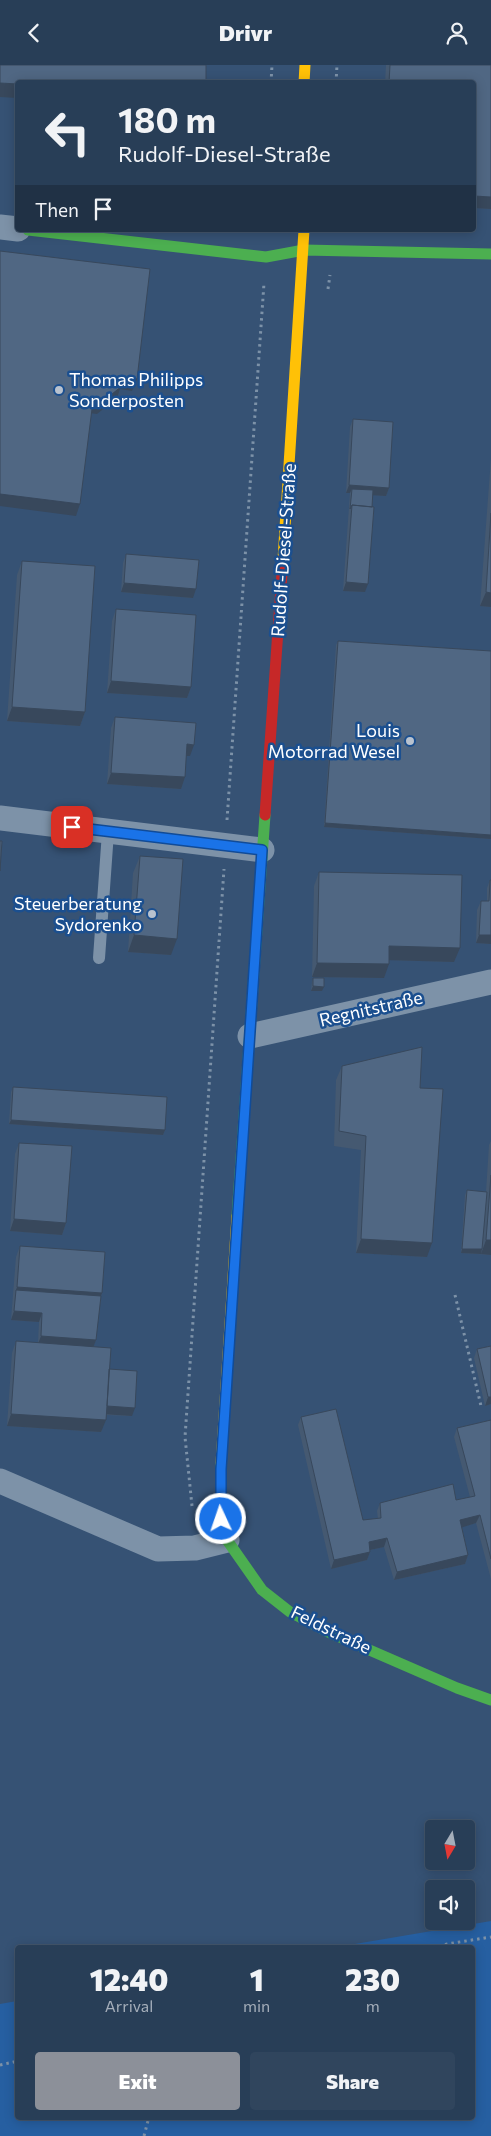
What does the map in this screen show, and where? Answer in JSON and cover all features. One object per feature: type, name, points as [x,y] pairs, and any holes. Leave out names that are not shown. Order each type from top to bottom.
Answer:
[{"type":"street","points":[[304,80],[305,65]]},
{"type":"street","points":[[0,227],[15,229]]},
{"type":"street","points":[[46,232],[266,257],[304,250],[491,254]]},
{"type":"street","name":"Rudolf-Diesel-Straße","points":[[224,1529],[221,1469],[304,232]]},
{"type":"street","points":[[0,818],[262,850]]},
{"type":"street","name":"Regnitstraße","points":[[250,1036],[491,982]]},
{"type":"street","points":[[0,1481],[158,1549],[195,1548],[224,1529]]},
{"type":"street","name":"Feldstraße","points":[[224,1529],[240,1561],[262,1590],[290,1612],[431,1677],[491,1700]]},
{"type":"lane","points":[[99,958],[108,832]]},
{"type":"path","points":[[271,80],[272,65]]},
{"type":"path","points":[[336,80],[337,65]]},
{"type":"path","points":[[224,1529],[195,1520],[189,1491],[186,1437],[266,257]]},
{"type":"path","points":[[455,1295],[481,1406]]},
{"type":"path","points":[[444,1945],[491,1937]]},
{"type":"path","points":[[0,2065],[15,2062]]},
{"type":"path","points":[[144,2136],[147,2120]]},
{"type":"shaded area","points":[[491,1921],[491,2136],[0,2136],[0,2004],[15,2001],[15,2120],[475,2120],[475,1945],[349,1945],[438,1930],[475,1930],[475,1924]]},
{"type":"building","points":[[0,65],[206,65],[206,80],[15,80],[15,84],[0,83]]},
{"type":"building","points":[[390,65],[491,65],[491,197],[476,196],[476,80],[389,80]]},
{"type":"building","name":"Thomas Philipps Sonderposten","points":[[0,251],[150,269],[137,379],[123,377],[122,386],[102,402],[93,401],[80,504],[0,494]]},
{"type":"building","points":[[353,419],[393,422],[389,488],[349,485]]},
{"type":"building","points":[[352,489],[373,490],[372,507],[352,505],[350,509]]},
{"type":"building","points":[[352,505],[374,507],[368,584],[346,582]]},
{"type":"building","points":[[491,513],[491,593],[486,592]]},
{"type":"building","points":[[126,554],[199,560],[196,589],[124,583]]},
{"type":"building","points":[[22,561],[95,566],[85,712],[12,707]]},
{"type":"building","points":[[116,609],[196,615],[191,687],[111,681]]},
{"type":"building","name":"Louis Motorrad Wesel","points":[[338,641],[491,651],[491,835],[325,823]]},
{"type":"building","points":[[115,717],[196,723],[194,745],[187,744],[185,777],[111,773]]},
{"type":"building","points":[[0,841],[2,841],[0,871]]},
{"type":"building","name":"Steuerberatung Sydorenko","points":[[140,856],[183,859],[177,939],[134,935]]},
{"type":"building","points":[[319,872],[462,875],[460,948],[389,946],[389,964],[317,963]]},
{"type":"building","points":[[490,880],[491,935],[479,935],[481,901],[489,901]]},
{"type":"building","points":[[313,978],[324,978],[324,987],[313,986]]},
{"type":"building","points":[[422,1047],[420,1088],[443,1089],[432,1243],[361,1239],[366,1136],[339,1131],[342,1066]]},
{"type":"building","points":[[13,1087],[167,1097],[165,1130],[11,1120]]},
{"type":"building","points":[[19,1143],[72,1146],[66,1223],[14,1219]]},
{"type":"building","points":[[491,1175],[491,1240],[486,1240]]},
{"type":"building","points":[[467,1190],[487,1192],[482,1249],[462,1249]]},
{"type":"building","points":[[20,1246],[105,1252],[102,1293],[17,1287]]},
{"type":"building","points":[[16,1290],[101,1296],[96,1340],[41,1336],[42,1313],[14,1311]]},
{"type":"building","points":[[16,1341],[111,1348],[106,1420],[11,1414]]},
{"type":"building","points":[[491,1346],[491,1397],[488,1397],[477,1349]]},
{"type":"building","points":[[109,1369],[137,1371],[135,1408],[107,1406]]},
{"type":"building","points":[[336,1409],[363,1520],[381,1518],[380,1503],[453,1484],[456,1500],[475,1496],[457,1428],[491,1420],[491,1559],[480,1515],[460,1520],[468,1555],[397,1572],[387,1538],[369,1542],[370,1552],[334,1560],[301,1417]]},
{"type":"traffic: fast","points":[[46,232],[266,257],[304,250],[491,254]]},
{"type":"traffic: fast","points":[[237,1216],[265,815]]},
{"type":"traffic: fast","points":[[221,1463],[221,1519],[227,1540],[262,1590],[290,1612],[328,1632],[457,1688],[491,1700]]},
{"type":"traffic: slow","points":[[304,80],[305,65]]},
{"type":"traffic: slow","points":[[283,559],[304,232]]},
{"type":"traffic: slow","points":[[221,1463],[237,1216]]},
{"type":"traffic: jam","points":[[265,815],[283,559]]},
{"type":"place","name":"Thomas Philipps Sonderposten","points":[[59,390]]},
{"type":"place","name":"Louis Motorrad Wesel","points":[[410,741]]},
{"type":"place","name":"Steuerberatung Sydorenko","points":[[152,914]]},
{"type":"route","points":[[72,827],[262,850],[221,1469],[221,1519]]}]
